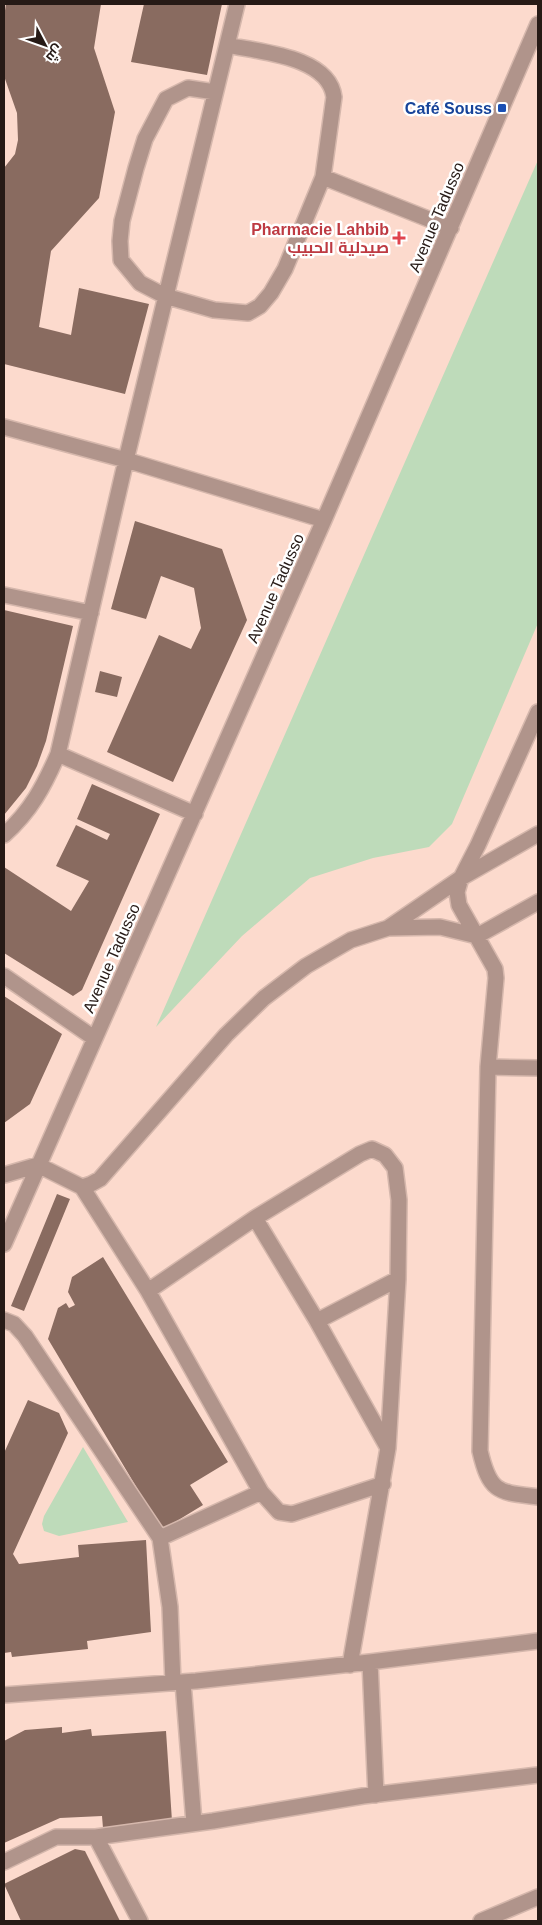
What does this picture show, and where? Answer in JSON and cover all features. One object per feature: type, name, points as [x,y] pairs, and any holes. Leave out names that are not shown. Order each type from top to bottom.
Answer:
[{"type":"street","points":[[4,835],[16,824],[42,790],[58,754],[126,460],[236,4]]},
{"type":"street","name":"Avenue Tadusso","points":[[4,1244],[324,520],[538,24]]},
{"type":"street","points":[[215,92],[188,88],[166,99],[145,139],[122,221],[121,260],[140,282],[165,296],[214,310],[248,313],[260,306],[271,293],[285,268],[323,177],[334,97],[333,88],[328,79],[318,70],[292,58],[227,45]]},
{"type":"street","points":[[323,177],[451,228]]},
{"type":"street","points":[[4,427],[126,460],[324,520]]},
{"type":"street","points":[[4,595],[91,613]]},
{"type":"street","points":[[538,712],[478,846],[461,878],[457,892],[459,905],[495,969],[496,978],[488,1067],[480,1452],[487,1476],[499,1490],[538,1497]]},
{"type":"street","points":[[58,754],[195,814]]},
{"type":"street","points":[[82,1186],[91,1184],[100,1178],[226,1035],[264,998],[306,966],[351,940],[388,928],[461,878],[538,834]]},
{"type":"street","points":[[388,928],[440,927],[477,936],[538,902]]},
{"type":"street","points":[[4,976],[94,1038]]},
{"type":"street","points":[[488,1067],[538,1068]]},
{"type":"street","points":[[148,1291],[255,1218],[360,1154],[372,1149],[385,1155],[395,1168],[399,1200],[398,1279],[388,1448],[350,1665]]},
{"type":"street","points":[[4,1175],[38,1164],[82,1186],[148,1291],[261,1492],[279,1512],[292,1514],[383,1484]]},
{"type":"street","points":[[4,1220],[18,1211]]},
{"type":"street","points":[[255,1218],[317,1321],[388,1448]]},
{"type":"street","points":[[317,1321],[398,1279]]},
{"type":"street","points":[[4,1320],[14,1324],[26,1336],[160,1538],[170,1607],[194,1823]]},
{"type":"street","points":[[160,1538],[261,1492]]},
{"type":"street","points":[[4,1695],[178,1683],[350,1665],[538,1641]]},
{"type":"street","points":[[370,1662],[376,1795]]},
{"type":"street","points":[[4,1862],[56,1837],[96,1837],[376,1795],[538,1775]]},
{"type":"street","points":[[96,1837],[140,1921]]},
{"type":"street","points":[[481,1921],[538,1897]]},
{"type":"green space","points":[[538,160],[538,623],[452,824],[429,847],[373,858],[310,878],[242,936],[156,1027]]},
{"type":"green space","points":[[83,1447],[128,1522],[59,1536],[44,1531],[42,1524],[44,1516]]},
{"type":"building","points":[[6,4],[101,4],[94,48],[115,112],[99,198],[51,251],[39,327],[71,335],[79,288],[149,304],[125,394],[4,364],[4,168],[15,154],[18,140],[17,113],[4,76],[4,17]]},
{"type":"building","points":[[144,4],[222,4],[207,75],[131,62]]},
{"type":"building","points":[[135,521],[222,549],[247,620],[173,782],[107,752],[159,635],[191,649],[201,628],[194,588],[161,576],[146,619],[111,609]]},
{"type":"building","points":[[4,610],[73,626],[46,741],[37,766],[26,788],[4,815]]},
{"type":"building","points":[[100,671],[122,677],[117,697],[95,692]]},
{"type":"building","points":[[92,784],[160,814],[82,990],[73,996],[4,953],[4,867],[71,911],[89,881],[56,866],[76,825],[107,840],[110,834],[77,819]]},
{"type":"building","points":[[4,996],[62,1034],[30,1104],[4,1123]]},
{"type":"building","points":[[57,1194],[70,1199],[24,1311],[11,1306]]},
{"type":"building","points":[[103,1257],[228,1462],[190,1485],[203,1505],[162,1530],[48,1339],[58,1308],[66,1303],[69,1308],[75,1305],[68,1292],[72,1277]]},
{"type":"building","points":[[28,1400],[59,1413],[68,1433],[13,1554],[19,1564],[79,1557],[78,1545],[146,1540],[151,1632],[87,1641],[88,1649],[12,1657],[11,1652],[4,1653],[4,1453]]},
{"type":"building","points":[[62,1727],[62,1733],[91,1729],[92,1736],[166,1731],[172,1821],[103,1828],[102,1816],[60,1818],[4,1843],[4,1741],[25,1730]]},
{"type":"building","points":[[75,1849],[85,1851],[120,1921],[21,1921],[4,1884]]},
{"type":"place","name":"Café Souss","points":[[502,108]]},
{"type":"place","name":"Pharmacie Lahbib صيدلية الحبيب","points":[[399,238]]}]
